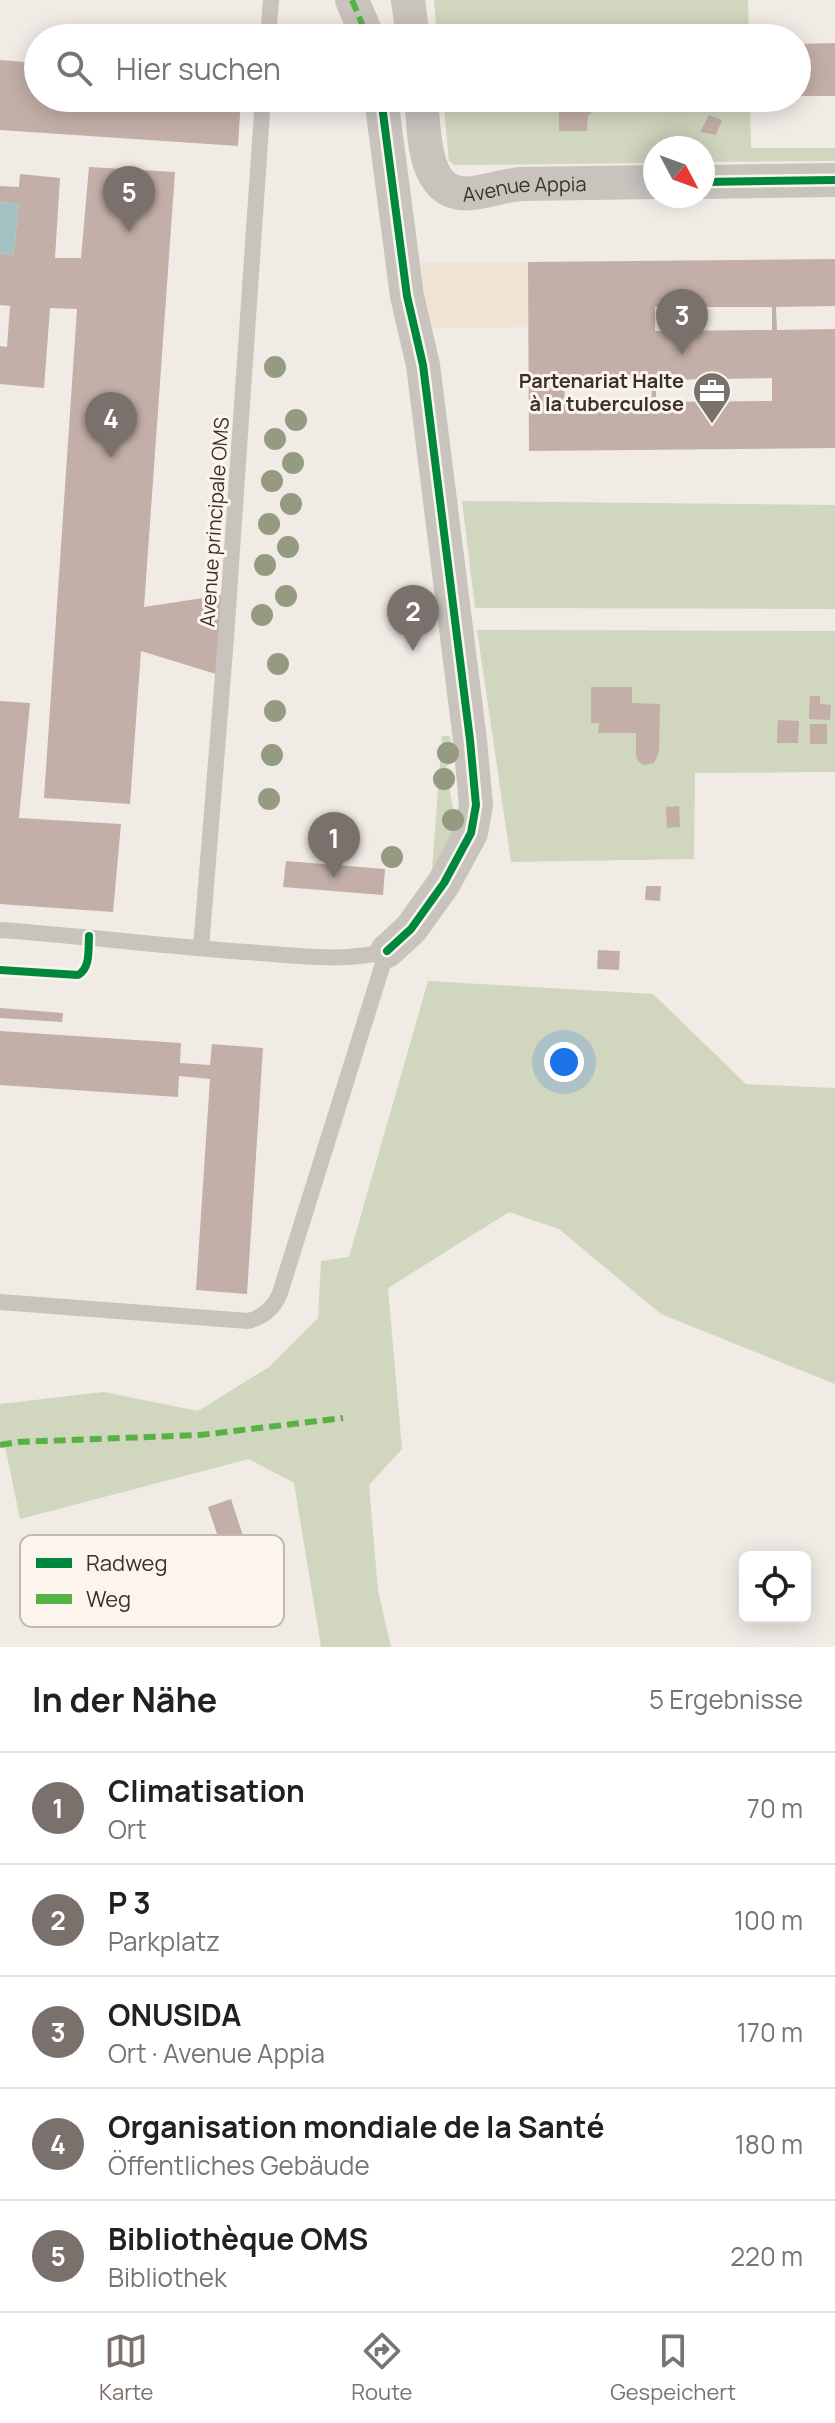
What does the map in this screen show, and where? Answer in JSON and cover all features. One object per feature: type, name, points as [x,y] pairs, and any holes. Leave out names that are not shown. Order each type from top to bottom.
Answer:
[{"type":"street","points":[[352,0],[362,24]]},
{"type":"street","points":[[408,0],[411,24]]},
{"type":"street","points":[[383,112],[407,296],[423,365],[476,805],[471,833],[444,883],[411,929],[387,951]]},
{"type":"street","name":"Avenue Appia","points":[[423,112],[430,167],[437,181],[450,191],[472,193],[522,184],[643,182]]},
{"type":"street","points":[[715,182],[835,180]]},
{"type":"lane","points":[[269,24],[271,0]]},
{"type":"lane","name":"Avenue principale OMS","points":[[201,948],[262,112]]},
{"type":"lane","points":[[0,930],[359,958],[387,951]]},
{"type":"lane","points":[[0,1302],[248,1321],[263,1316],[271,1309],[280,1293],[387,951]]},
{"type":"green space","points":[[434,0],[748,0],[749,24],[436,24]]},
{"type":"green space","points":[[444,112],[750,112],[751,148],[835,148],[835,161],[715,162],[715,136],[643,136],[643,163],[454,165],[449,161]]},
{"type":"green space","points":[[462,501],[835,505],[835,609],[475,608]]},
{"type":"green space","points":[[477,630],[835,631],[835,772],[695,773],[694,859],[511,862]]},
{"type":"green space","points":[[442,736],[450,736],[454,761],[446,767],[455,820],[463,820],[432,870]]},
{"type":"green space","points":[[428,981],[653,994],[746,1084],[835,1088],[835,1384],[661,1314],[559,1229],[509,1212],[388,1288],[402,1449],[369,1485],[378,1591],[391,1647],[321,1647],[294,1483],[249,1459],[20,1519],[5,1446],[0,1446],[0,1404],[104,1392],[198,1411],[269,1367],[318,1318],[321,1261],[349,1257]]},
{"type":"shaded area","points":[[528,262],[529,327],[428,328],[421,263]]},
{"type":"water","points":[[0,202],[19,204],[13,255],[0,253]]},
{"type":"building","points":[[835,43],[835,96],[811,96],[811,44]]},
{"type":"building","points":[[0,60],[24,62],[24,112],[240,112],[238,146],[0,130]]},
{"type":"building","points":[[559,112],[591,112],[587,131],[559,131]]},
{"type":"building","points":[[709,115],[722,120],[716,135],[700,132]]},
{"type":"building","points":[[89,167],[175,172],[144,607],[223,595],[216,674],[141,651],[130,804],[44,798],[77,309],[50,308],[44,388],[0,384],[0,346],[7,347],[10,306],[0,305],[0,253],[13,255],[19,204],[0,202],[0,186],[19,187],[20,174],[60,178],[55,258],[81,258]]},
{"type":"building","points":[[835,259],[835,306],[776,307],[777,330],[835,329],[835,448],[529,451],[528,262]],"holes":[[[655,307],[772,307],[772,330],[655,331]],[[772,378],[772,401],[656,402],[656,380]],[[651,379],[652,402],[565,404],[564,380]]]},
{"type":"building","points":[[591,687],[632,687],[632,703],[660,704],[659,752],[654,763],[643,765],[638,761],[636,733],[598,733],[599,723],[591,723]]},
{"type":"building","points":[[810,696],[820,696],[820,704],[831,705],[830,720],[809,719]]},
{"type":"building","points":[[0,701],[30,703],[19,818],[121,824],[113,912],[0,904]]},
{"type":"building","points":[[778,720],[799,721],[798,743],[777,743]]},
{"type":"building","points":[[810,724],[827,724],[827,744],[810,744]]},
{"type":"building","points":[[679,806],[680,827],[667,828],[666,807]]},
{"type":"building","points":[[286,861],[385,869],[383,895],[283,887]]},
{"type":"building","points":[[646,886],[661,886],[660,901],[645,900]]},
{"type":"building","points":[[598,950],[620,951],[619,970],[597,969]]},
{"type":"building","points":[[0,1008],[63,1013],[62,1022],[0,1018]]},
{"type":"building","points":[[0,1031],[181,1043],[180,1063],[210,1065],[212,1044],[263,1048],[247,1294],[196,1290],[210,1079],[179,1076],[178,1097],[0,1085]]},
{"type":"building","points":[[231,1499],[243,1535],[217,1535],[208,1507]]},
{"type":"marked path","points":[[352,0],[362,24]]},
{"type":"marked path","points":[[0,1445],[200,1435],[343,1418]]},
{"type":"cycle path","points":[[383,112],[407,296],[423,365],[476,805],[471,833],[444,883],[411,929],[387,951]]},
{"type":"cycle path","points":[[715,182],[835,180]]},
{"type":"cycle path","points":[[0,970],[78,975],[87,963],[89,936]]},
{"type":"place","name":"Bibliothèque OMS","points":[[129,232]]},
{"type":"place","name":"ONUSIDA","points":[[682,355]]},
{"type":"place","name":"Partenariat Halte à la tuberculose","points":[[712,425]]},
{"type":"place","name":"Organisation mondiale de la Santé","points":[[111,458]]},
{"type":"place","name":"P 3","points":[[413,651]]},
{"type":"place","name":"Climatisation","points":[[334,878]]}]
